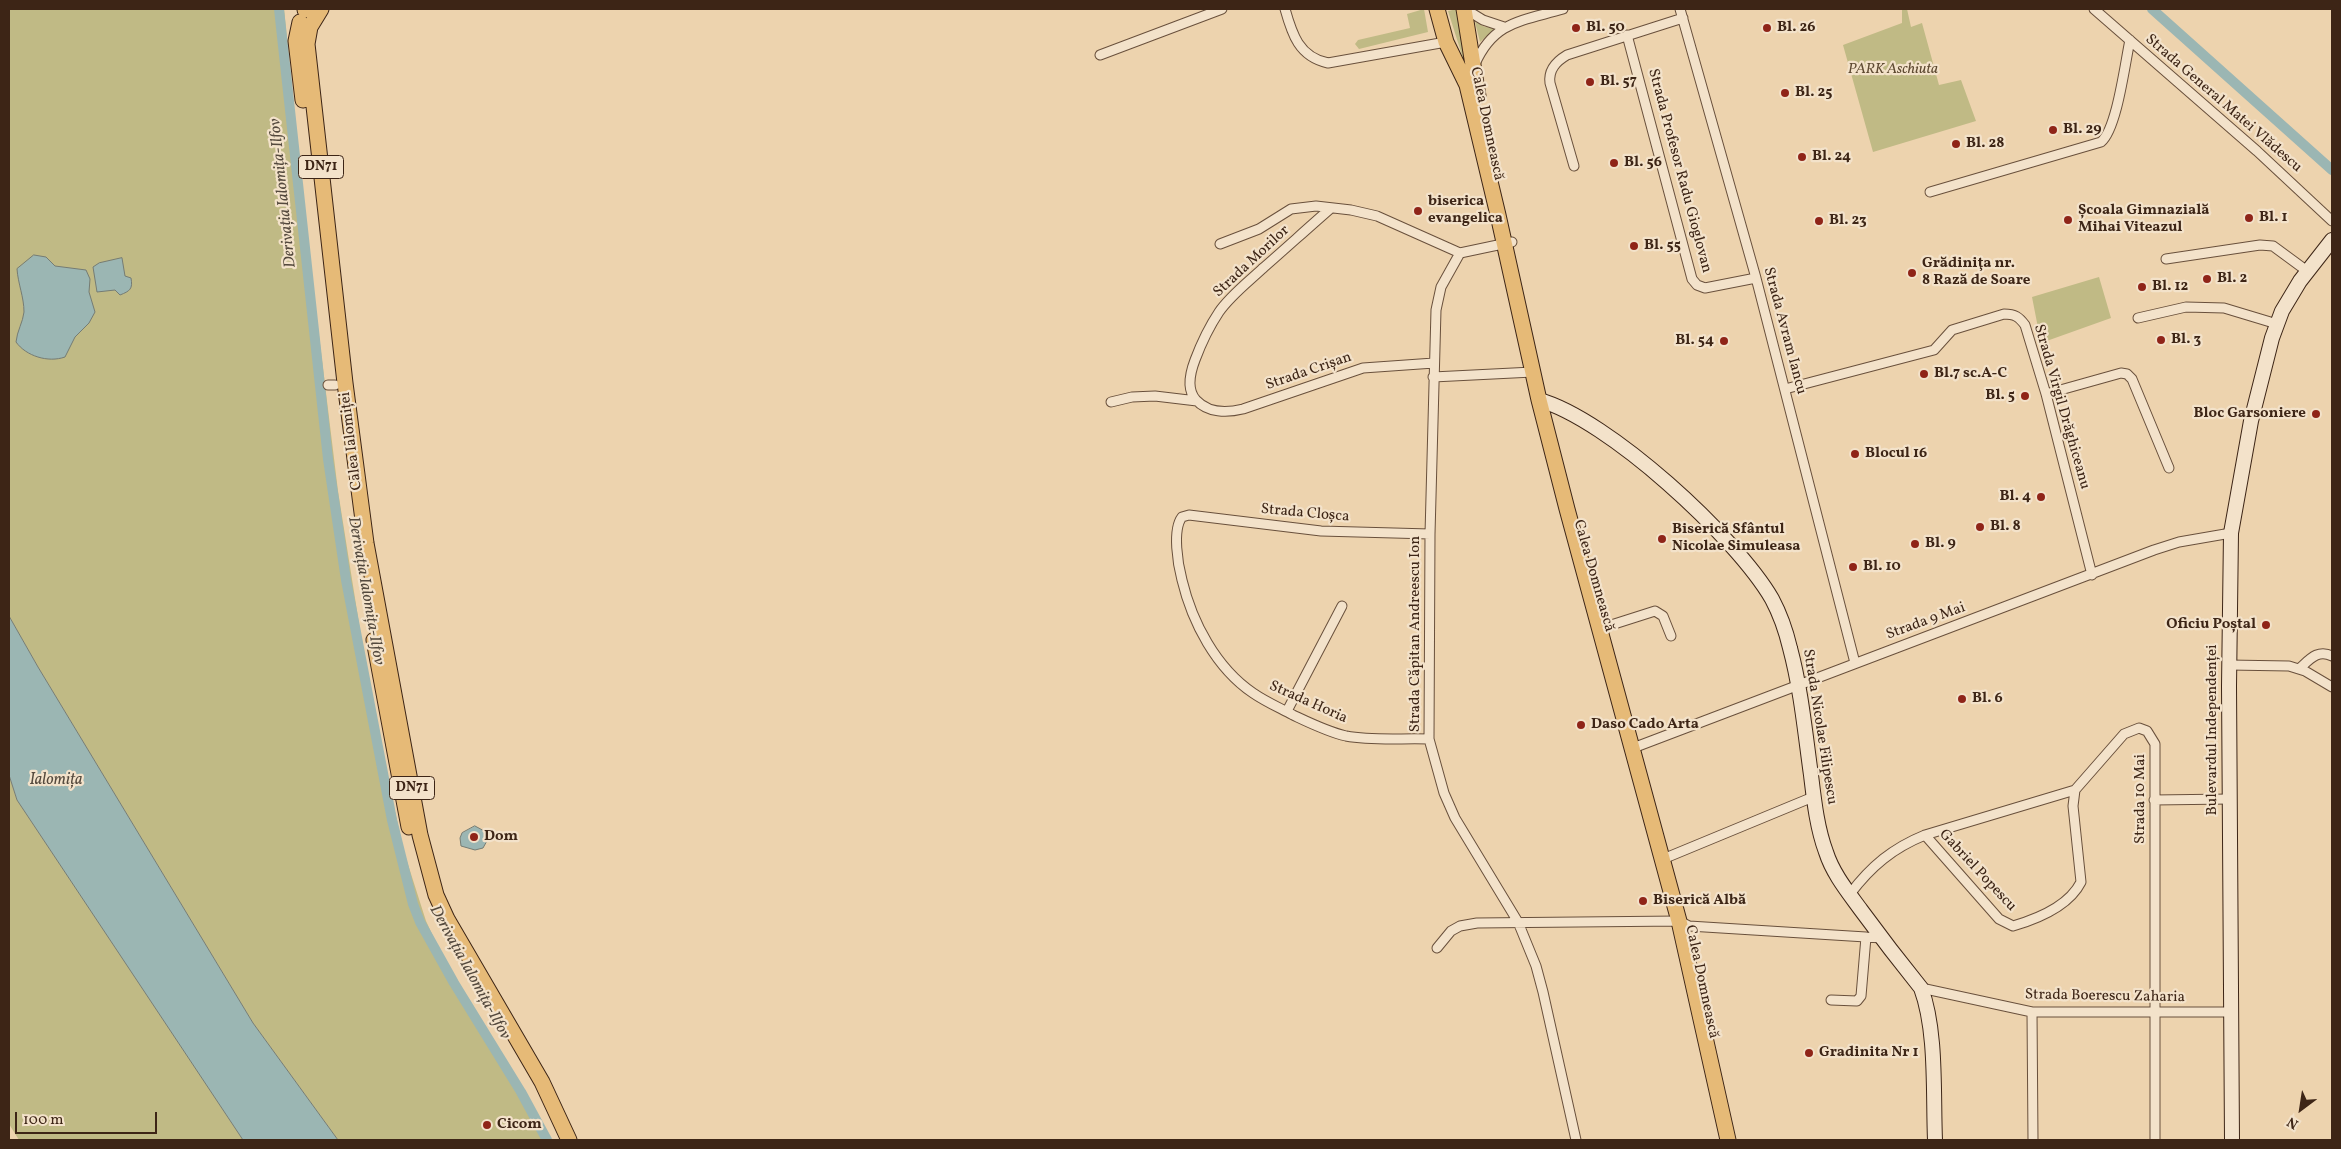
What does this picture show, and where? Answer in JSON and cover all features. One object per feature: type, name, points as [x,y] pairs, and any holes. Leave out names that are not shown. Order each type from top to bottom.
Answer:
[{"type":"main road","name":"Calea Domnească","points":[[1437,9],[1446,42],[1467,85],[1509,243],[1533,372],[1544,402],[1578,527],[1608,626],[1637,746],[1684,923],[1736,1140]]},
{"type":"main road","name":"Calea Domnească","points":[[1465,9],[1476,83],[1572,529],[1637,746]]},
{"type":"main road","name":"Calea Ialomiței","points":[[311,17],[296,41],[332,385],[357,551],[406,814],[428,899],[448,941],[535,1087],[560,1140]]},
{"type":"main road","name":"Calea Ialomiței","points":[[311,17],[307,44],[361,512],[420,835],[436,895],[447,919],[542,1082],[569,1140]]},
{"type":"main road","name":"Bulevardul Independenței","points":[[2232,1140],[2229,665],[2231,533],[2256,397],[2277,324],[2307,271],[2332,240]]},
{"type":"main road","name":"Strada Nicolae Filipescu","points":[[1544,402],[1586,422],[1658,475],[1691,504],[1754,573],[1778,610],[1799,684],[1813,797],[1826,853],[1850,894],[1921,988],[1930,1023],[1936,1140]]},
{"type":"main road","name":"Calea Domnească","points":[[1684,923],[1728,1140]]},
{"type":"street","points":[[1100,55],[1222,9]]},
{"type":"street","points":[[1285,9],[1296,42],[1304,51],[1320,62],[1346,61],[1446,42]]},
{"type":"street","points":[[1465,9],[1483,20],[1504,27]]},
{"type":"street","points":[[1474,66],[1486,42],[1504,27],[1563,9]]},
{"type":"street","name":"Strada General Matei Vlădescu","points":[[2094,9],[2250,145],[2332,221]]},
{"type":"street","points":[[1574,166],[1550,83],[1550,71],[1559,60],[1567,55],[1627,35],[1681,13]]},
{"type":"street","name":"Strada Avram Iancu","points":[[1681,13],[1756,278],[1855,663]]},
{"type":"street","name":"Strada Profesor Radu Gioglovan","points":[[1627,35],[1692,279],[1697,285],[1705,288],[1756,278]]},
{"type":"street","points":[[1930,192],[2101,142],[2107,138],[2113,122],[2130,40]]},
{"type":"street","points":[[1220,244],[1259,229],[1291,209],[1305,207],[1351,210],[1377,216],[1460,253],[1509,243]]},
{"type":"street","name":"Strada Morilor","points":[[1197,401],[1192,393],[1190,382],[1192,369],[1202,342],[1219,312],[1237,292],[1331,208]]},
{"type":"street","points":[[2166,259],[2260,244],[2273,246],[2307,271]]},
{"type":"street","name":"Strada Căpitan Andreescu Ion","points":[[1460,253],[1442,286],[1438,298],[1434,363],[1430,534],[1429,739],[1444,793],[1455,818],[1518,922],[1536,966],[1576,1140]]},
{"type":"street","points":[[2138,318],[2186,308],[2224,308],[2277,324]]},
{"type":"street","name":"Strada Virgil Drăghiceanu","points":[[1785,389],[1934,350],[1952,330],[2004,314],[2012,314],[2020,318],[2025,325],[2046,394],[2092,575]]},
{"type":"street","name":"Strada Crișan","points":[[1111,402],[1132,397],[1155,396],[1197,401],[1216,411],[1235,411],[1363,368],[1434,363]]},
{"type":"street","points":[[1434,378],[1533,372]]},
{"type":"street","points":[[2046,394],[2121,373],[2127,374],[2132,379],[2169,468]]},
{"type":"street","name":"Strada Cloșca","points":[[1180,520],[1189,515],[1321,531],[1430,534]]},
{"type":"street","name":"Strada Horia","points":[[1180,520],[1177,556],[1184,590],[1194,618],[1210,647],[1232,675],[1252,692],[1287,711],[1343,735],[1360,738],[1429,739]]},
{"type":"street","name":"Strada 9 Mai","points":[[1637,746],[2170,545],[2231,533]]},
{"type":"street","points":[[1287,711],[1342,606]]},
{"type":"street","points":[[1608,626],[1655,611],[1663,616],[1671,636]]},
{"type":"street","points":[[2300,668],[2316,655],[2330,655]]},
{"type":"street","points":[[2229,665],[2289,666],[2300,668],[2332,687]]},
{"type":"street","name":"Strada 10 Mai","points":[[2076,790],[2124,734],[2139,728],[2147,731],[2155,744],[2155,1140]]},
{"type":"street","points":[[1850,894],[1884,857],[1901,845],[1925,835],[2076,790]]},
{"type":"street","name":"Gabriel Popescu","points":[[1925,835],[1999,919],[2013,926],[2029,921],[2062,904],[2077,890],[2081,882],[2073,806],[2076,790]]},
{"type":"street","points":[[1667,857],[1813,797]]},
{"type":"street","points":[[2154,800],[2230,799]]},
{"type":"street","points":[[1436,948],[1451,931],[1460,926],[1518,922],[1684,923],[1882,938]]},
{"type":"street","points":[[1831,1000],[1857,1000],[1861,996],[1866,937]]},
{"type":"street","name":"Strada Boerescu Zaharia","points":[[1921,988],[2032,1012],[2231,1012]]},
{"type":"street","points":[[2032,1012],[2033,1140]]},
{"type":"green space","points":[[9,9],[284,9],[305,221],[338,491],[361,636],[388,781],[405,855],[426,921],[445,962],[533,1108],[549,1140],[338,1140],[253,1023],[9,616]]},
{"type":"green space","points":[[1424,9],[1428,32],[1359,49],[1355,44],[1358,40],[1410,28],[1407,14]]},
{"type":"green space","points":[[1457,9],[1467,71],[1448,11]]},
{"type":"green space","name":"PARK Aschiuta","points":[[1902,9],[1907,9],[1911,27],[1922,23],[1939,85],[1961,80],[1976,121],[1873,152],[1843,45],[1902,23]]},
{"type":"green space","points":[[1475,22],[1485,27],[1496,28],[1480,42]]},
{"type":"green space","points":[[2099,277],[2111,318],[2041,343],[2032,297]]},
{"type":"green space","points":[[9,775],[17,800],[243,1140],[19,1140],[9,1124]]},
{"type":"water","points":[[34,255],[46,257],[55,266],[86,270],[90,279],[89,292],[95,312],[89,323],[75,337],[65,357],[58,359],[38,357],[25,351],[16,342],[24,312],[17,269]]},
{"type":"water","points":[[122,258],[125,276],[131,278],[132,285],[130,289],[120,295],[115,290],[97,292],[93,267],[99,263]]},
{"type":"water","name":"Ialomița","points":[[9,616],[253,1023],[338,1140],[243,1140],[17,800],[9,775]]},
{"type":"water","name":"Dom","points":[[475,826],[486,832],[488,839],[483,848],[475,850],[461,846],[460,838],[462,833]]},
{"type":"waterway","name":"Derivația Ialomița-Ilfov","points":[[279,9],[328,459],[346,580],[392,820],[413,904],[420,922],[454,983],[521,1092],[547,1140]]},
{"type":"waterway","points":[[2152,9],[2332,170]]},
{"type":"place","name":"Bl. 50","points":[[1576,28]]},
{"type":"place","name":"Bl. 26","points":[[1767,28]]},
{"type":"place","name":"Bl. 57","points":[[1590,82]]},
{"type":"place","name":"Bl. 25","points":[[1785,93]]},
{"type":"place","name":"Bl. 29","points":[[2053,130]]},
{"type":"place","name":"Bl. 28","points":[[1956,144]]},
{"type":"place","name":"Bl. 24","points":[[1802,157]]},
{"type":"place","name":"Bl. 56","points":[[1614,163]]},
{"type":"place","name":"biserica evangelica","points":[[1418,211]]},
{"type":"place","name":"Bl. 1","points":[[2249,218]]},
{"type":"place","name":"Școala Gimnazială Mihai Viteazul","points":[[2068,220]]},
{"type":"place","name":"Bl. 23","points":[[1819,221]]},
{"type":"place","name":"Bl. 55","points":[[1634,246]]},
{"type":"place","name":"Grădiniţa nr. 8 Rază de Soare","points":[[1912,273]]},
{"type":"place","name":"Bl. 2","points":[[2207,279]]},
{"type":"place","name":"Bl. 12","points":[[2142,287]]},
{"type":"place","name":"Bl. 3","points":[[2161,340]]},
{"type":"place","name":"Bl. 54","points":[[1724,341]]},
{"type":"place","name":"Bl.7 sc.A-C","points":[[1924,374]]},
{"type":"place","name":"Bl. 5","points":[[2025,396]]},
{"type":"place","name":"Bloc Garsoniere","points":[[2316,414]]},
{"type":"place","name":"Blocul 16","points":[[1855,454]]},
{"type":"place","name":"Bl. 4","points":[[2041,497]]},
{"type":"place","name":"Bl. 8","points":[[1980,527]]},
{"type":"place","name":"Biserică Sfântul Nicolae Simuleasa","points":[[1662,539]]},
{"type":"place","name":"Bl. 9","points":[[1915,544]]},
{"type":"place","name":"Bl. 10","points":[[1853,567]]},
{"type":"place","name":"Oficiu Poștal","points":[[2266,625]]},
{"type":"place","name":"Bl. 6","points":[[1962,699]]},
{"type":"place","name":"Daso Cado Arta","points":[[1581,725]]},
{"type":"place","name":"Dom","points":[[474,837]]},
{"type":"place","name":"Biserică Albă","points":[[1643,901]]},
{"type":"place","name":"Gradinita Nr 1","points":[[1809,1053]]},
{"type":"place","name":"Cicom","points":[[487,1125]]}]
